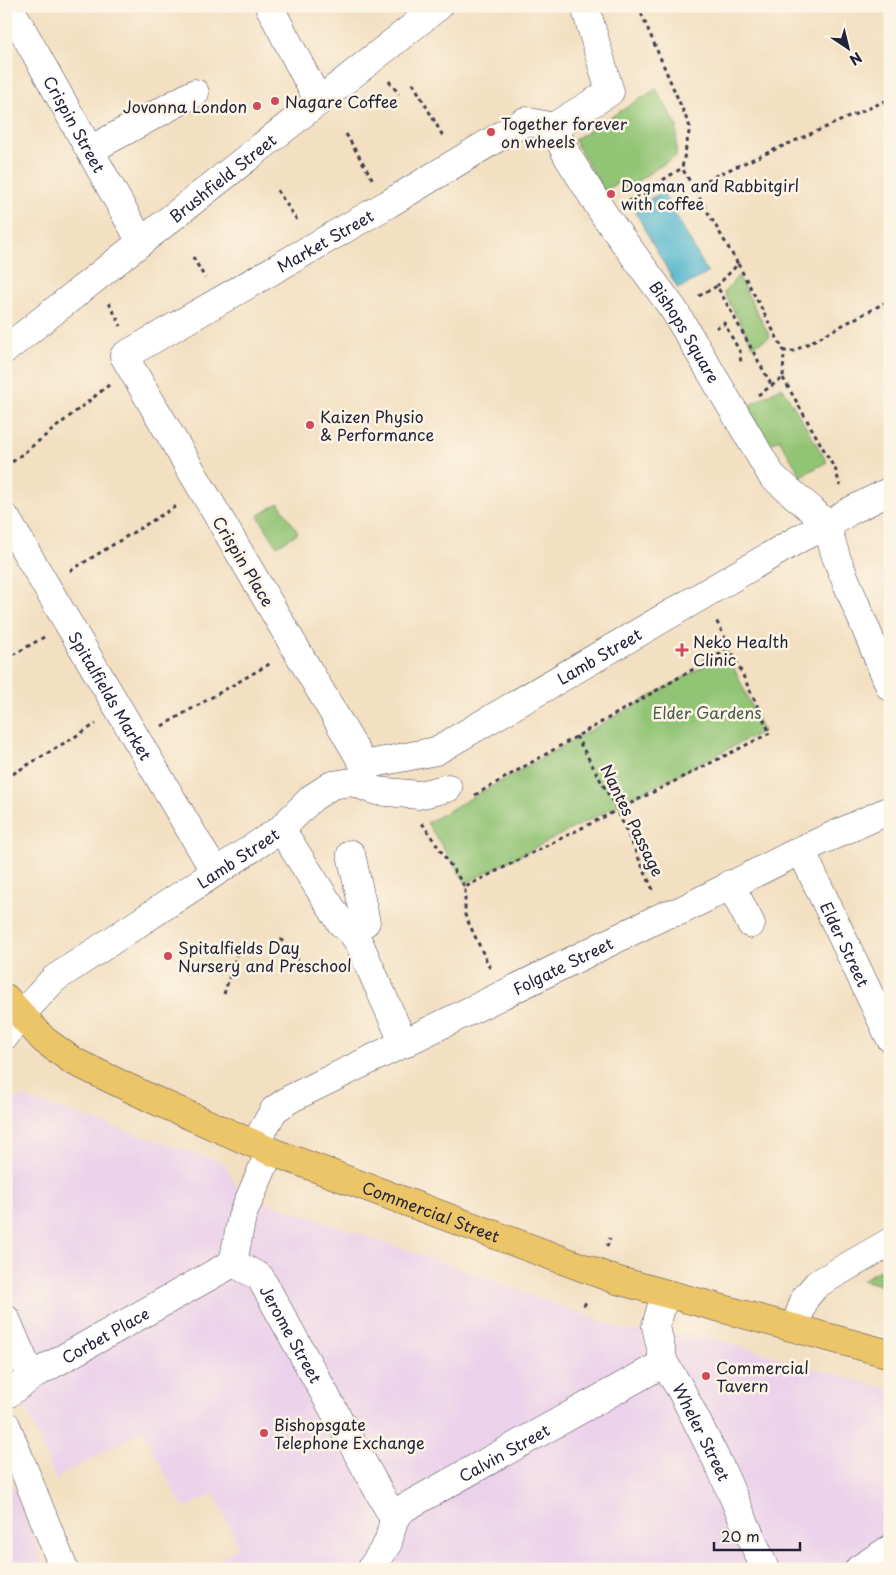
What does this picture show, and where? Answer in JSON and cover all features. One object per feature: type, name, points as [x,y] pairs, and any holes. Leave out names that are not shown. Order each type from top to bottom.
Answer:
[{"type":"highway","name":"Commercial Street","points":[[11,1016],[73,1061],[262,1148],[527,1249],[616,1280],[890,1354]]},
{"type":"street","name":"Crispin Street","points":[[9,6],[141,242]]},
{"type":"street","points":[[269,6],[319,102]]},
{"type":"street","name":"Brushfield Street","points":[[6,349],[439,6]]},
{"type":"street","points":[[554,127],[610,92],[584,6]]},
{"type":"street","points":[[90,150],[195,93]]},
{"type":"street","name":"Market Street","points":[[127,362],[314,247],[525,121],[554,127]]},
{"type":"street","name":"Bishops Square","points":[[554,127],[568,157],[605,216],[674,310],[772,476],[812,510],[837,519]]},
{"type":"street","name":"Crispin Place","points":[[127,362],[295,649],[358,774]]},
{"type":"street","name":"Lamb Street","points":[[11,1016],[54,979],[281,829],[312,798],[332,785],[358,774],[436,751],[802,537],[890,491]]},
{"type":"street","name":"Spitalfields Market","points":[[6,518],[216,872]]},
{"type":"street","points":[[837,519],[833,549],[890,687]]},
{"type":"street","points":[[358,774],[377,791],[419,795],[448,788]]},
{"type":"street","name":"Folgate Street","points":[[262,1148],[274,1110],[290,1099],[666,916],[680,911],[730,884],[890,810]]},
{"type":"street","name":"Lamb Street","points":[[281,829],[341,923],[356,938],[404,1044]]},
{"type":"street","name":"Elder Street","points":[[802,850],[890,1038]]},
{"type":"street","points":[[351,854],[366,922],[356,938]]},
{"type":"street","points":[[730,884],[751,924]]},
{"type":"street","points":[[233,1263],[242,1216],[262,1148]]},
{"type":"street","points":[[795,1327],[805,1298],[817,1284],[890,1242]]},
{"type":"street","name":"Corbet Place","points":[[6,1395],[31,1377],[233,1263]]},
{"type":"street","name":"Jerome Street","points":[[233,1263],[260,1277],[394,1519]]},
{"type":"street","name":"Wheler Street","points":[[665,1294],[656,1326],[664,1363],[681,1390],[721,1469],[765,1569]]},
{"type":"street","points":[[6,1319],[31,1377]]},
{"type":"street","name":"Calvin Street","points":[[394,1519],[404,1508],[664,1363]]},
{"type":"street","points":[[6,1425],[64,1569]]},
{"type":"street","points":[[371,1569],[388,1543],[394,1519]]},
{"type":"street","points":[[858,1569],[890,1549]]},
{"type":"path","points":[[638,6],[690,127],[682,168],[738,264],[784,351],[783,378],[836,471],[837,519]]},
{"type":"path","points":[[390,82],[399,94]]},
{"type":"path","points":[[414,83],[458,162]]},
{"type":"path","points":[[693,188],[717,175],[890,99]]},
{"type":"path","points":[[346,134],[388,204]]},
{"type":"path","points":[[605,216],[682,168]]},
{"type":"path","points":[[277,190],[314,247]]},
{"type":"path","points":[[674,310],[717,286],[738,264]]},
{"type":"path","points":[[717,286],[772,386]]},
{"type":"path","points":[[784,351],[794,351],[890,300]]},
{"type":"path","points":[[724,322],[740,352],[741,367]]},
{"type":"path","points":[[6,467],[127,362]]},
{"type":"path","points":[[733,409],[783,378]]},
{"type":"path","points":[[46,585],[202,490]]},
{"type":"path","points":[[465,887],[770,733],[730,648],[702,596]]},
{"type":"path","points":[[6,659],[68,623]]},
{"type":"path","points":[[448,788],[466,800],[730,648]]},
{"type":"path","points":[[137,740],[295,649]]},
{"type":"path","points":[[6,778],[119,710]]},
{"type":"path","name":"Nantes Passage","points":[[576,736],[617,810],[666,916]]},
{"type":"path","points":[[419,795],[419,820],[465,887],[465,915],[483,955]]},
{"type":"path","points":[[280,939],[292,950],[303,969]]},
{"type":"path","points":[[224,994],[237,953]]},
{"type":"shaded area","points":[[23,1097],[225,1163],[239,1193],[453,1266],[626,1330],[711,1338],[890,1390],[890,1569],[220,1569],[217,1562],[238,1546],[214,1493],[184,1509],[142,1431],[65,1473],[56,1481],[14,1378],[29,1364],[6,1307],[6,1102]]},
{"type":"shaded area","points":[[6,1468],[39,1553],[45,1569],[6,1569]]},
{"type":"green space","points":[[656,89],[677,126],[676,156],[625,189],[619,182],[604,191],[574,140]]},
{"type":"green space","points":[[738,276],[770,337],[753,346],[724,293]]},
{"type":"green space","points":[[782,387],[827,462],[801,476],[779,439],[762,449],[741,410]]},
{"type":"green space","points":[[279,503],[298,533],[277,546],[258,516]]},
{"type":"green space","name":"Elder Gardens","points":[[727,653],[763,731],[466,883],[427,823]]},
{"type":"green space","points":[[890,1264],[890,1288],[862,1280]]},
{"type":"water","points":[[663,192],[708,273],[678,289],[633,208]]},
{"type":"place","name":"Nagare Coffee","points":[[275,101]]},
{"type":"place","name":"Jovonna London","points":[[257,106]]},
{"type":"place","name":"Together forever on wheels","points":[[491,132]]},
{"type":"place","name":"Dogman and Rabbitgirl with coffee","points":[[611,194]]},
{"type":"place","name":"Kaizen Physio & Performance","points":[[310,425]]},
{"type":"place","name":"Neko Health Clinic","points":[[682,650]]},
{"type":"place","name":"Spitalfields Day Nursery and Preschool","points":[[168,956]]},
{"type":"place","name":"Commercial Tavern","points":[[706,1376]]},
{"type":"place","name":"Bishopsgate Telephone Exchange","points":[[264,1433]]}]
